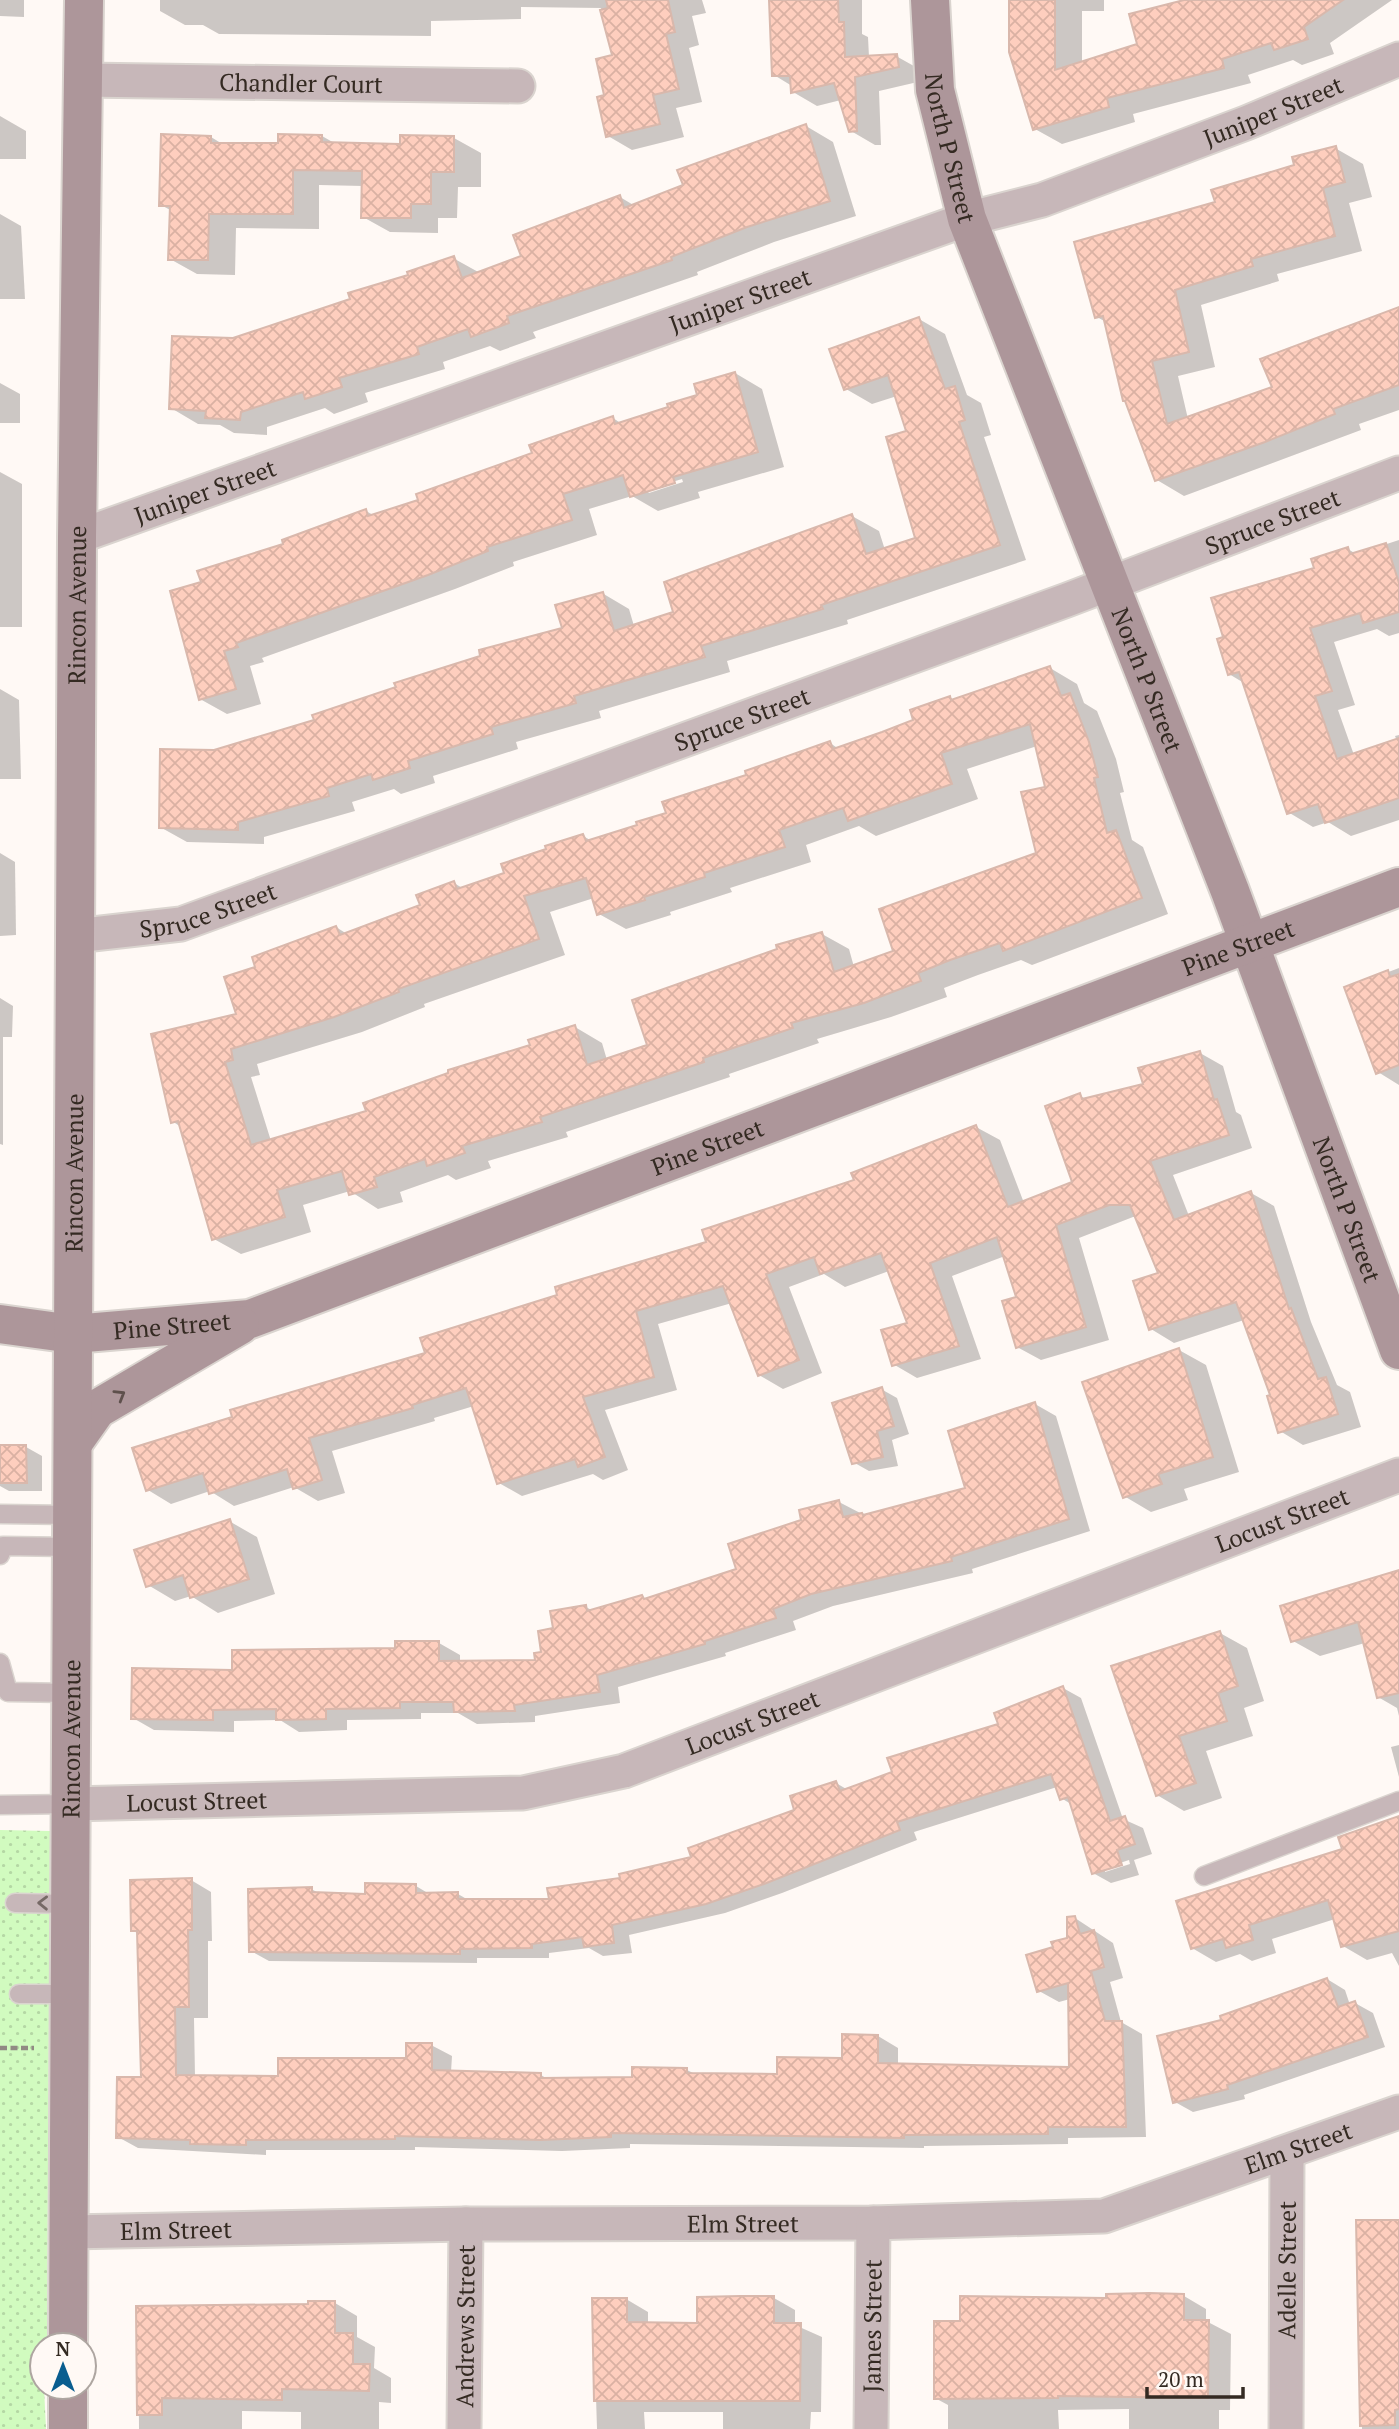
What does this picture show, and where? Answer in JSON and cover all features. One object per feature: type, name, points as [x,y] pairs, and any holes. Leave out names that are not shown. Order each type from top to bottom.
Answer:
[{"type":"street","name":"Rincon Avenue","points":[[68,2331],[77,537],[84,0]]},
{"type":"street","name":"North P Street","points":[[930,0],[935,90],[967,219],[1249,943],[1399,1350]]},
{"type":"street","name":"Juniper Street","points":[[77,537],[967,219],[1055,195],[1246,123],[1399,59]]},
{"type":"street","name":"Chandler Court","points":[[85,80],[518,86]]},
{"type":"street","name":"Spruce Street","points":[[75,936],[181,925],[1111,584],[1399,473]]},
{"type":"street","name":"Pine Street","points":[[0,1324],[74,1334],[250,1319],[1399,887]]},
{"type":"street","points":[[73,1443],[97,1409],[250,1319]]},
{"type":"street","name":"Locust Street","points":[[71,1804],[523,1793],[624,1771],[1399,1475]]},
{"type":"street","name":"Elm Street","points":[[69,2232],[466,2224],[873,2223],[1104,2216],[1399,2112]]},
{"type":"street","name":"Adelle Street","points":[[1286,2429],[1287,2153]]},
{"type":"street","name":"James Street","points":[[871,2429],[873,2223]]},
{"type":"street","name":"Andrews Street","points":[[464,2429],[466,2224]]},
{"type":"street","points":[[68,2401],[68,2429]]},
{"type":"lane","points":[[0,1514],[72,1531]]},
{"type":"lane","points":[[0,1555],[3,1546],[72,1531]]},
{"type":"lane","points":[[0,1663],[8,1692],[71,1693]]},
{"type":"lane","points":[[1204,1876],[1399,1801]]},
{"type":"lane","points":[[0,1805],[71,1804]]},
{"type":"lane","points":[[15,1903],[71,1903]]},
{"type":"lane","points":[[19,1994],[70,1994]]},
{"type":"path","points":[[0,2048],[42,2048]]},
{"type":"green space","points":[[0,1830],[50,1831],[47,2331],[28,2331],[28,2401],[45,2401],[46,2429],[0,2429]]},
{"type":"building","points":[[606,0],[668,0],[675,32],[666,34],[679,89],[653,95],[660,124],[606,137],[597,97],[604,95],[596,59],[612,55],[600,10],[608,8]]},
{"type":"building","points":[[769,0],[838,0],[839,22],[844,22],[845,57],[897,54],[899,67],[855,77],[857,131],[849,132],[834,83],[791,93],[790,76],[772,76]]},
{"type":"building","points":[[1009,0],[1055,0],[1055,70],[1137,44],[1129,14],[1184,0],[1343,0],[1304,27],[1308,39],[1274,50],[1271,43],[1222,59],[1224,68],[1107,98],[1109,107],[1033,130],[1009,52]]},
{"type":"building","points":[[806,124],[830,201],[747,227],[671,257],[672,260],[507,316],[509,323],[471,337],[468,329],[417,347],[419,354],[339,378],[342,387],[305,399],[303,392],[241,412],[240,420],[205,418],[206,411],[169,409],[172,336],[233,338],[350,299],[348,293],[408,275],[407,272],[454,256],[462,278],[521,256],[513,235],[620,195],[624,208],[683,185],[677,170]]},
{"type":"building","points":[[161,134],[211,136],[211,143],[278,143],[278,134],[322,135],[322,142],[400,144],[400,135],[454,136],[454,172],[431,172],[431,204],[411,204],[411,218],[361,218],[362,171],[293,170],[293,214],[209,214],[208,260],[168,260],[170,206],[159,206]]},
{"type":"building","points":[[1336,146],[1345,182],[1323,188],[1335,236],[1251,259],[1253,266],[1175,290],[1189,352],[1152,361],[1167,424],[1272,387],[1260,359],[1399,307],[1399,385],[1333,409],[1335,414],[1265,442],[1155,481],[1123,401],[1103,316],[1095,318],[1074,242],[1215,202],[1211,190],[1294,165],[1292,157]]},
{"type":"building","points":[[919,317],[945,389],[955,386],[965,420],[959,422],[1000,545],[821,605],[823,609],[701,646],[705,657],[574,696],[576,703],[491,727],[493,734],[408,761],[410,768],[373,780],[371,774],[327,788],[329,796],[238,822],[238,830],[159,828],[160,749],[214,750],[314,720],[312,715],[396,687],[394,683],[480,656],[479,650],[562,628],[555,605],[603,592],[614,631],[673,612],[664,582],[852,514],[866,554],[915,538],[886,437],[906,431],[888,375],[844,390],[829,349]]},
{"type":"building","points":[[735,372],[758,452],[673,477],[675,483],[630,497],[623,475],[563,494],[572,520],[487,547],[488,551],[428,575],[236,643],[238,647],[224,651],[236,689],[199,700],[170,591],[201,582],[197,571],[283,544],[282,540],[366,509],[368,516],[418,500],[416,494],[532,453],[529,445],[613,416],[615,424],[668,407],[667,404],[697,395],[694,384]]},
{"type":"building","points":[[1386,543],[1399,583],[1399,612],[1363,623],[1360,613],[1310,628],[1332,691],[1315,696],[1337,759],[1399,738],[1399,798],[1325,823],[1318,804],[1287,814],[1239,672],[1228,675],[1217,639],[1223,637],[1211,598],[1314,568],[1311,559],[1348,547],[1350,554]]},
{"type":"building","points":[[1050,666],[1061,696],[1070,693],[1089,742],[1107,833],[1116,830],[1142,898],[1003,951],[1000,943],[950,960],[918,973],[921,981],[864,1003],[791,1023],[793,1028],[703,1058],[704,1062],[540,1117],[542,1122],[462,1146],[465,1153],[427,1166],[425,1159],[374,1177],[377,1187],[349,1195],[342,1171],[277,1190],[285,1217],[212,1240],[178,1121],[171,1123],[151,1034],[236,1014],[224,977],[255,967],[252,957],[336,926],[340,935],[420,905],[416,895],[454,881],[457,889],[504,873],[501,864],[546,849],[545,846],[583,834],[586,841],[637,825],[636,822],[666,813],[662,802],[746,775],[745,771],[830,741],[833,749],[882,732],[913,720],[910,710],[950,696],[951,700]],"holes":[[[1030,724],[1045,787],[1021,792],[1036,853],[879,909],[893,951],[834,972],[822,932],[776,945],[777,949],[632,1000],[647,1045],[587,1065],[575,1025],[528,1040],[530,1045],[448,1070],[448,1073],[363,1103],[366,1111],[251,1145],[225,1062],[233,1060],[231,1049],[334,1017],[399,992],[398,989],[539,939],[524,896],[586,878],[597,915],[645,900],[644,897],[705,877],[704,873],[785,847],[779,830],[843,808],[848,821],[952,784],[941,753]]]},
{"type":"building","points":[[1388,970],[1390,977],[1399,974],[1399,1065],[1376,1074],[1344,987]]},
{"type":"building","points":[[1200,1051],[1214,1100],[1217,1099],[1229,1135],[1150,1161],[1174,1220],[1251,1191],[1289,1309],[1291,1308],[1318,1379],[1326,1377],[1338,1414],[1278,1433],[1267,1396],[1270,1395],[1236,1302],[1149,1330],[1133,1281],[1158,1273],[1130,1205],[1109,1205],[1056,1225],[1086,1327],[1016,1348],[1002,1301],[1016,1297],[997,1237],[930,1263],[959,1346],[892,1366],[881,1330],[907,1323],[881,1253],[820,1274],[814,1257],[766,1274],[799,1360],[758,1376],[723,1286],[636,1311],[654,1377],[583,1397],[605,1457],[578,1467],[575,1459],[497,1484],[466,1388],[412,1405],[413,1408],[309,1438],[322,1480],[293,1489],[287,1469],[209,1494],[203,1473],[146,1491],[132,1448],[232,1417],[230,1410],[425,1353],[420,1338],[557,1295],[555,1287],[706,1242],[702,1230],[854,1180],[851,1173],[976,1125],[1008,1207],[1072,1182],[1045,1106],[1080,1093],[1082,1099],[1143,1084],[1138,1068]]},
{"type":"building","points":[[1179,1348],[1213,1457],[1158,1474],[1162,1484],[1123,1498],[1082,1382]]},
{"type":"building","points":[[882,1387],[894,1426],[877,1431],[883,1457],[852,1464],[832,1403]]},
{"type":"building","points":[[1035,1402],[1069,1519],[951,1557],[952,1561],[811,1594],[773,1609],[776,1618],[705,1641],[705,1644],[597,1675],[600,1692],[514,1705],[515,1711],[454,1712],[453,1702],[400,1702],[400,1708],[326,1709],[326,1719],[276,1720],[276,1709],[213,1710],[213,1720],[131,1719],[132,1668],[232,1670],[232,1650],[395,1648],[395,1641],[439,1641],[439,1661],[535,1660],[534,1653],[541,1652],[538,1631],[553,1628],[550,1611],[586,1605],[587,1611],[642,1595],[644,1599],[736,1569],[728,1544],[801,1520],[799,1510],[839,1500],[843,1517],[863,1515],[965,1488],[948,1431]]},
{"type":"building","points":[[0,1445],[26,1445],[27,1483],[0,1483]]},
{"type":"building","points":[[230,1519],[249,1579],[190,1598],[183,1575],[146,1587],[134,1550]]},
{"type":"building","points":[[1399,1570],[1399,1693],[1377,1698],[1358,1622],[1291,1642],[1280,1606]]},
{"type":"building","points":[[1220,1631],[1238,1686],[1218,1693],[1227,1721],[1179,1736],[1196,1783],[1156,1796],[1111,1666]]},
{"type":"building","points":[[1063,1686],[1110,1821],[1125,1816],[1135,1844],[1117,1850],[1122,1865],[1092,1874],[1068,1797],[1060,1800],[1051,1774],[897,1822],[900,1830],[706,1904],[612,1925],[614,1943],[584,1947],[582,1937],[532,1944],[532,1948],[460,1949],[460,1954],[249,1952],[248,1889],[312,1887],[312,1892],[365,1894],[365,1883],[416,1884],[416,1893],[458,1892],[458,1899],[549,1899],[547,1888],[620,1878],[619,1874],[691,1857],[688,1848],[794,1810],[790,1796],[836,1781],[840,1791],[892,1772],[887,1758],[998,1724],[994,1713]]},
{"type":"building","points":[[1399,1816],[1399,1931],[1341,1947],[1328,1900],[1249,1925],[1253,1940],[1226,1948],[1223,1939],[1191,1949],[1176,1901],[1342,1849],[1338,1837]]},
{"type":"building","points":[[192,1878],[192,1930],[188,1930],[189,2007],[175,2007],[176,2075],[278,2076],[278,2058],[406,2058],[406,2043],[432,2043],[432,2070],[541,2073],[541,2078],[632,2077],[632,2067],[687,2068],[687,2073],[777,2074],[777,2057],[842,2058],[842,2034],[878,2035],[878,2063],[1069,2067],[1068,1983],[1037,1992],[1026,1955],[1053,1947],[1051,1942],[1067,1938],[1067,1917],[1075,1916],[1080,1934],[1094,1930],[1104,1967],[1091,1971],[1105,2021],[1122,2021],[1126,2127],[1048,2127],[1048,2134],[904,2135],[904,2138],[611,2133],[611,2137],[540,2140],[395,2136],[395,2139],[246,2140],[246,2145],[116,2138],[117,2077],[141,2077],[137,1931],[131,1931],[130,1880]]},
{"type":"building","points":[[1327,1978],[1338,2007],[1355,2001],[1368,2037],[1227,2085],[1228,2089],[1173,2103],[1157,2036],[1221,2020],[1220,2016]]},
{"type":"building","points":[[1356,2220],[1399,2220],[1399,2409],[1395,2410],[1395,2425],[1360,2426]]},
{"type":"building","points":[[1106,2294],[1184,2294],[1184,2320],[1209,2320],[1208,2398],[1058,2396],[934,2399],[934,2321],[960,2321],[960,2296],[1106,2298]]},
{"type":"building","points":[[774,2296],[774,2323],[801,2323],[800,2401],[594,2401],[592,2298],[627,2298],[627,2322],[697,2323],[697,2297]]},
{"type":"building","points":[[308,2301],[335,2301],[335,2333],[353,2333],[353,2364],[370,2364],[369,2391],[282,2389],[282,2400],[162,2398],[162,2415],[137,2415],[136,2306],[308,2304]]}]
